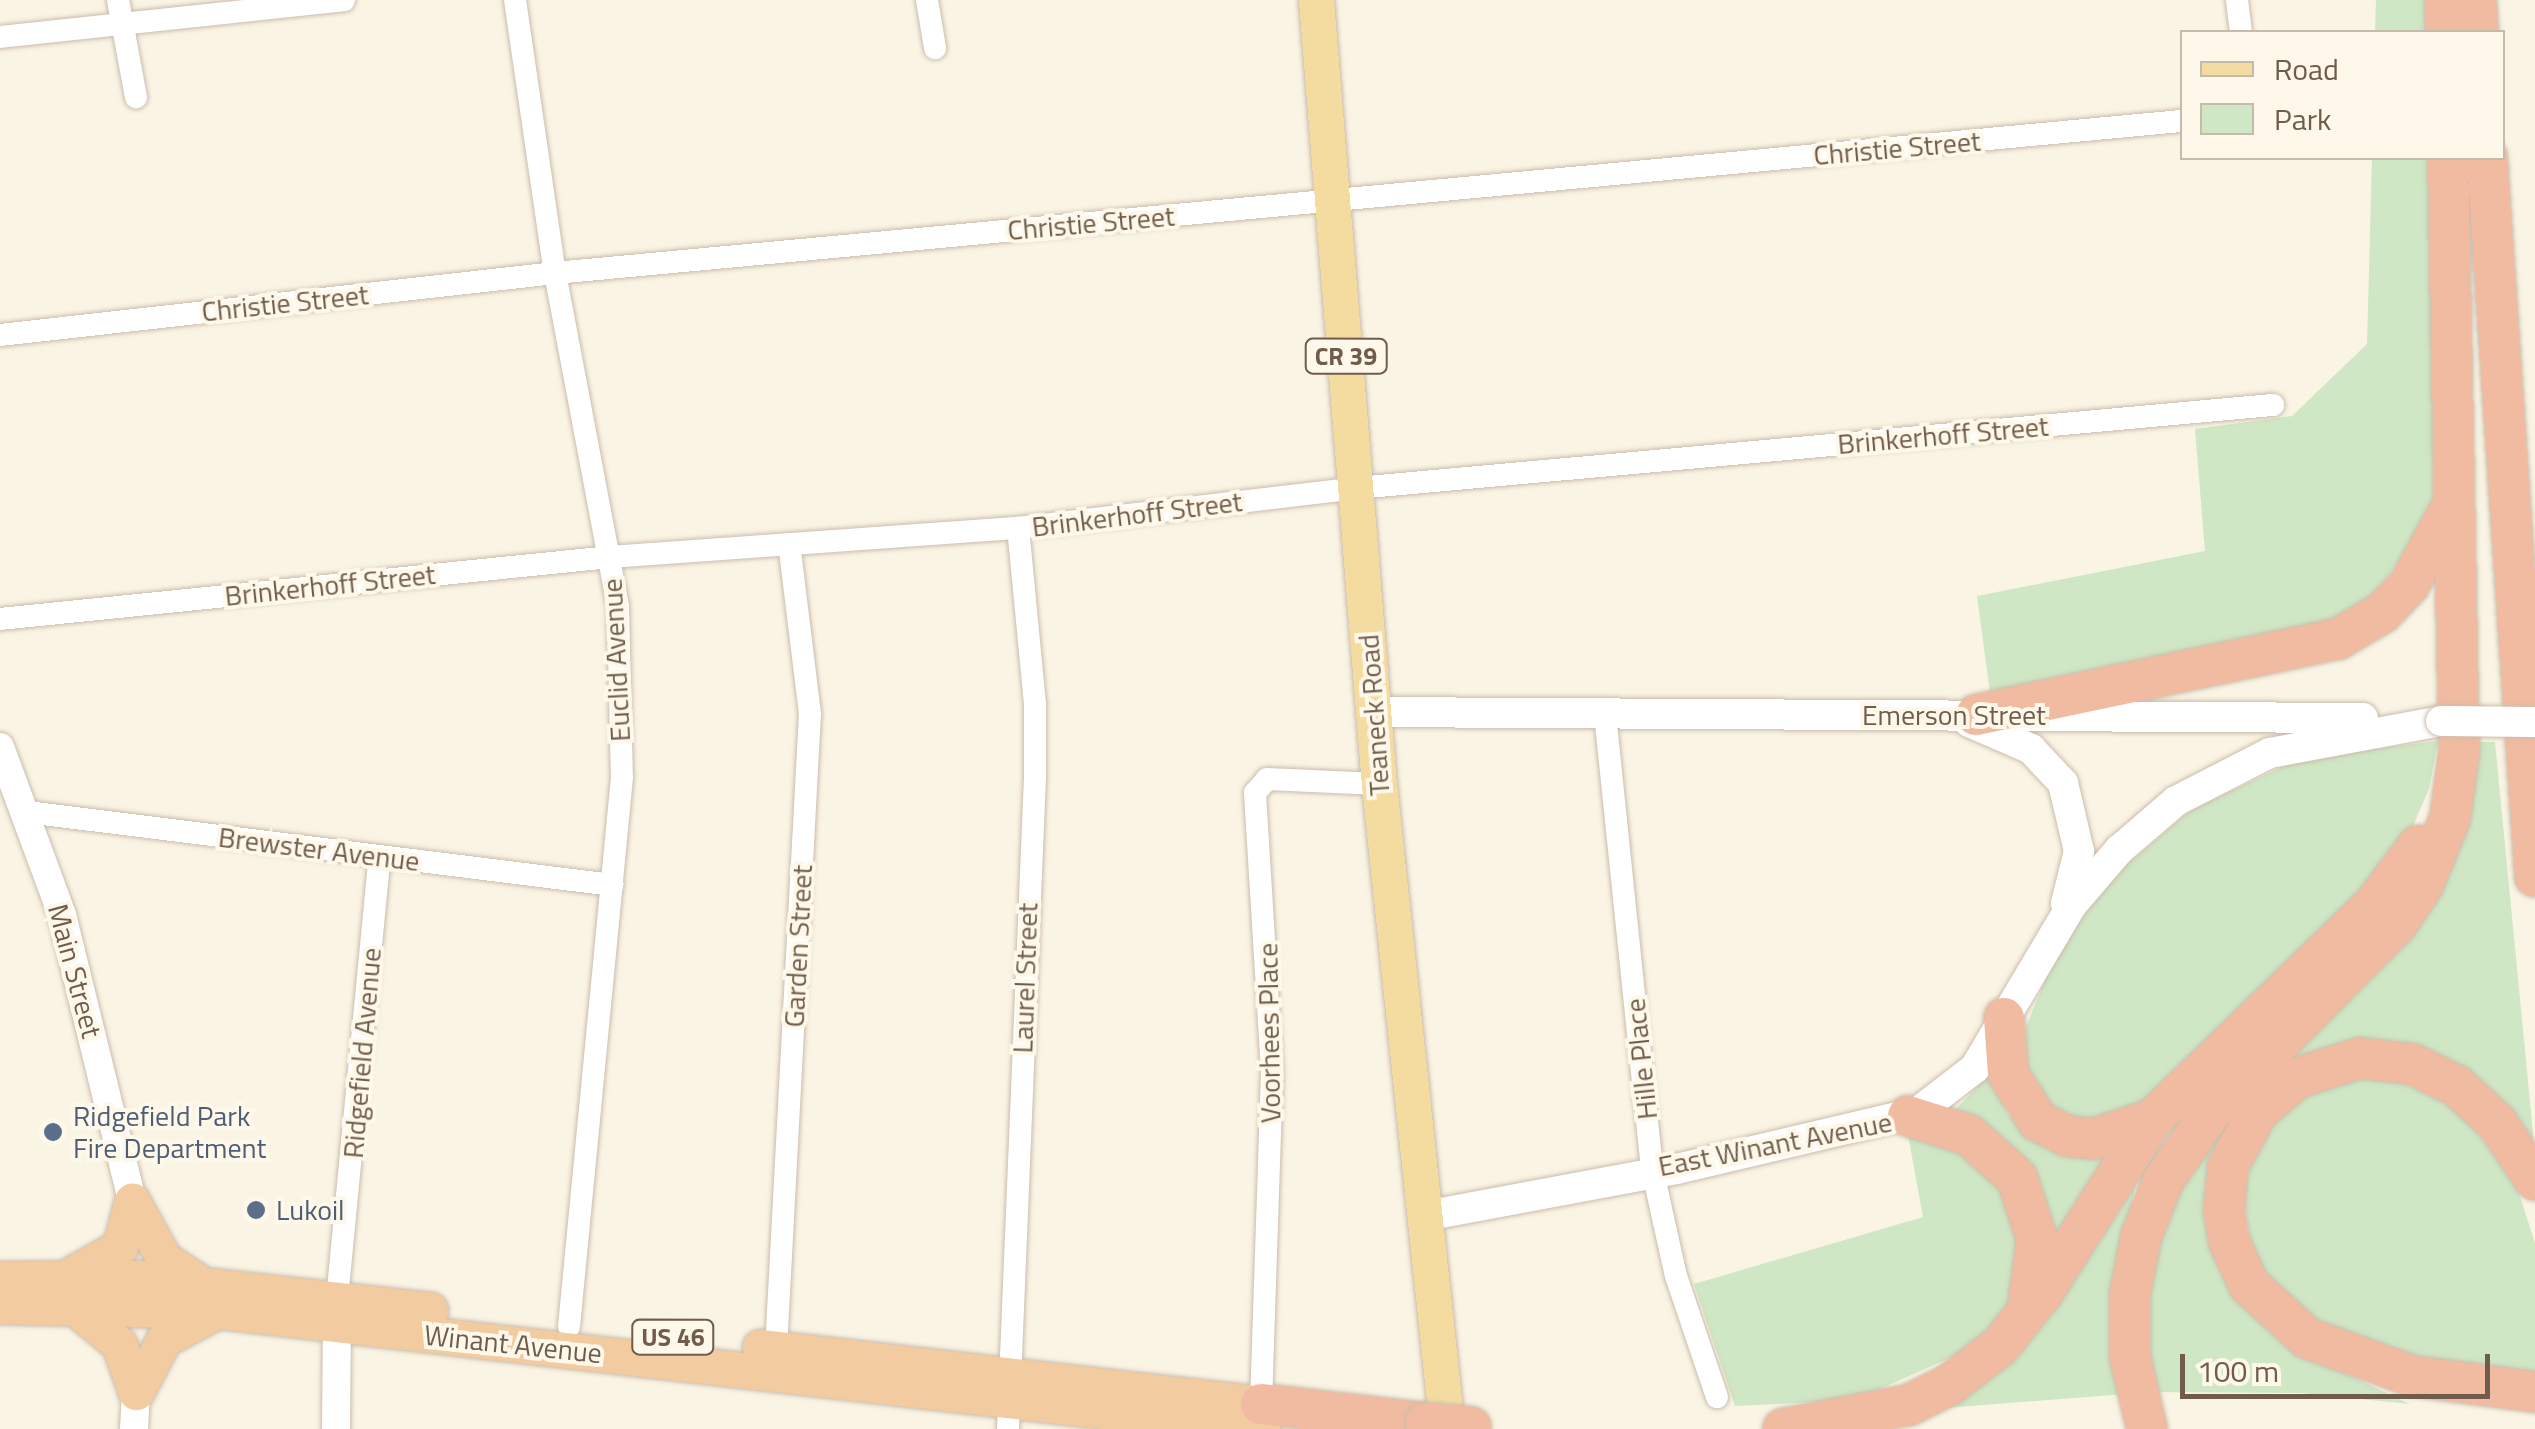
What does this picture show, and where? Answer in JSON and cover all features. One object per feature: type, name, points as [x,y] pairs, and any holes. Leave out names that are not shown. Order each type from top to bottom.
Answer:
[{"type":"highway","points":[[2445,0],[2446,30]]},
{"type":"highway","points":[[2476,0],[2478,30]]},
{"type":"highway","points":[[2147,1429],[2130,1357],[2132,1276],[2154,1200],[2197,1128],[2380,943],[2423,885],[2447,829],[2458,773],[2448,160]]},
{"type":"highway","points":[[2487,160],[2535,876]]},
{"type":"highway","points":[[1957,715],[2338,639],[2382,613],[2409,585],[2452,506]]},
{"type":"highway","points":[[1784,1429],[1919,1401],[1970,1370],[2024,1318],[2153,1118],[2401,873],[2438,792],[2454,672]]},
{"type":"highway","points":[[2004,1018],[2008,1074],[2038,1122],[2067,1136],[2094,1139],[2153,1118]]},
{"type":"highway","points":[[2535,1180],[2497,1124],[2457,1086],[2412,1064],[2360,1058],[2296,1078],[2258,1111],[2228,1166],[2224,1210],[2229,1241],[2249,1285],[2308,1338],[2401,1374],[2535,1392]]},
{"type":"highway","points":[[1908,1116],[1969,1135],[2017,1178],[2037,1238],[2024,1318]]},
{"type":"highway","points":[[132,1201],[127,1232],[115,1252],[66,1290],[119,1344],[136,1392]]},
{"type":"highway","points":[[132,1201],[164,1260],[211,1297],[191,1320],[164,1338],[136,1392]]},
{"type":"highway","name":"Winant Avenue","points":[[0,1279],[66,1290],[211,1297],[338,1311],[1009,1402],[1262,1416]]},
{"type":"highway","name":"Winant Avenue","points":[[0,1306],[66,1290]]},
{"type":"highway","name":"Winant Avenue","points":[[338,1311],[569,1326],[776,1349],[1009,1402]]},
{"type":"highway","name":"US 46","points":[[1262,1416],[1460,1427]]},
{"type":"main road","name":"Teaneck Road","points":[[1316,0],[1379,784],[1424,1216],[1460,1427]]},
{"type":"main road","name":"Emerson Street","points":[[1372,712],[2274,716],[2535,722]]},
{"type":"main road","points":[[1957,715],[2021,742],[2049,764],[2069,795],[2078,864],[2046,941]]},
{"type":"main road","name":"East Winant Avenue","points":[[1424,1216],[1908,1116],[1965,1079],[2046,941],[2108,860],[2161,813],[2230,769],[2288,748],[2442,721]]},
{"type":"street","points":[[0,37],[121,12],[344,0]]},
{"type":"street","name":"Euclid Avenue","points":[[514,0],[555,273],[618,606],[622,777],[569,1326]]},
{"type":"street","points":[[927,0],[935,48]]},
{"type":"street","points":[[2237,0],[2241,30]]},
{"type":"street","points":[[121,12],[136,96]]},
{"type":"street","name":"Christie Street","points":[[0,334],[555,273],[2180,121]]},
{"type":"street","name":"Brinkerhoff Street","points":[[0,620],[610,556],[1018,528],[1356,488],[2273,405]]},
{"type":"street","name":"Laurel Street","points":[[1009,1402],[1035,762],[1018,528]]},
{"type":"street","name":"Garden Street","points":[[776,1349],[810,714],[790,544]]},
{"type":"street","name":"Hille Place","points":[[1606,714],[1652,1168],[1676,1276],[1717,1397]]},
{"type":"street","name":"Main Street","points":[[1,750],[62,915],[132,1201]]},
{"type":"street","name":"Voorhees Place","points":[[1262,1416],[1272,1072],[1255,794],[1267,779],[1379,784]]},
{"type":"street","name":"Brewster Avenue","points":[[26,812],[612,885]]},
{"type":"street","name":"Ridgefield Avenue","points":[[336,1429],[338,1311],[380,856]]},
{"type":"street","points":[[134,1429],[136,1392]]},
{"type":"green space","points":[[2376,0],[2433,0],[2433,30],[2375,30]]},
{"type":"green space","points":[[2372,160],[2433,160],[2434,521],[2348,623],[1990,693],[1977,596],[2205,551],[2195,429],[2292,416],[2367,344]]},
{"type":"green space","points":[[2438,741],[2429,789],[2403,849],[2143,1108],[2104,1126],[2054,1112],[2025,1082],[2026,1027],[2054,958],[2110,879],[2191,810],[2301,758]]},
{"type":"green space","points":[[2473,742],[2495,742],[2535,1153],[2487,1089],[2424,1047],[2367,1041],[2286,1064],[2411,938]]},
{"type":"green space","points":[[1994,1069],[2007,1114],[2048,1149],[2105,1159],[2051,1265],[1952,1113]]},
{"type":"green space","points":[[2359,1076],[2414,1080],[2465,1116],[2516,1184],[2535,1243],[2535,1374],[2408,1358],[2337,1334],[2289,1302],[2252,1256],[2243,1191],[2260,1137],[2299,1099]]},
{"type":"green space","points":[[2227,1117],[2208,1187],[2221,1273],[2294,1349],[2410,1404],[2301,1393],[2152,1392],[1932,1409],[2137,1174],[2111,1331],[2171,1193]]},
{"type":"green space","points":[[1908,1135],[1951,1138],[1999,1176],[2022,1220],[2025,1276],[1994,1326],[1954,1356],[1855,1400],[1735,1406],[1694,1284],[1923,1217]]},
{"type":"place","name":"Ridgefield Park Fire Department","points":[[53,1132]]},
{"type":"place","name":"Lukoil","points":[[256,1210]]}]
